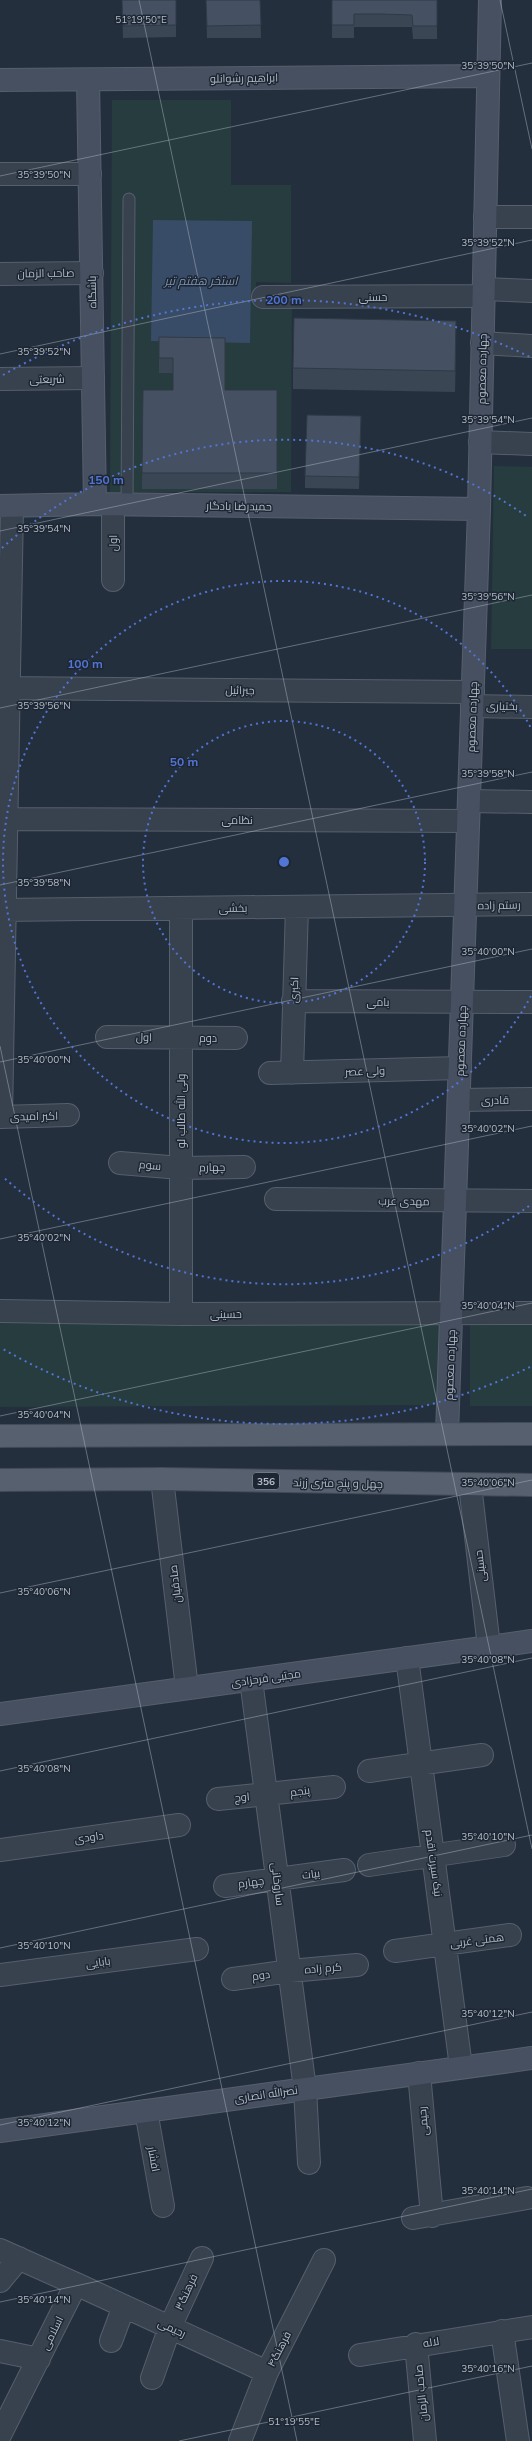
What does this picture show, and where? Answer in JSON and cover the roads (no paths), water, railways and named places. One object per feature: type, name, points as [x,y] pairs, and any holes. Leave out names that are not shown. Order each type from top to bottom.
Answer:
[{"type":"main road","points":[[0,1436],[532,1434]]},
{"type":"main road","name":"چهل و پنج متری زرند","points":[[0,1480],[162,1479],[470,1486],[532,1485]]},
{"type":"street","name":"چهارده معصوم","points":[[447,1434],[479,509],[490,0]]},
{"type":"street","name":"ابراهیم رشوانلو","points":[[0,80],[488,76]]},
{"type":"street","name":"باشگاه","points":[[88,80],[93,378],[112,505]]},
{"type":"street","points":[[0,174],[90,174]]},
{"type":"street","points":[[485,216],[532,217]]},
{"type":"street","name":"صاحب الزمان","points":[[0,274],[92,273]]},
{"type":"street","name":"حسنی","points":[[263,297],[532,291]]},
{"type":"street","points":[[482,343],[526,345]]},
{"type":"street","name":"شریعتی","points":[[0,379],[93,378]]},
{"type":"street","points":[[480,442],[532,444]]},
{"type":"street","name":"حمیدرضا یادگار","points":[[6,506],[112,505],[479,509]]},
{"type":"street","name":"اول","points":[[112,505],[113,580]]},
{"type":"street","points":[[0,1117],[6,506]]},
{"type":"street","name":"جبرائیل","points":[[4,688],[472,699]]},
{"type":"street","name":"بختیاری","points":[[472,699],[532,707]]},
{"type":"street","name":"نظامی","points":[[3,819],[468,811],[532,802]]},
{"type":"street","name":"رستم زاده","points":[[465,905],[532,904]]},
{"type":"street","name":"بخشی","points":[[2,910],[465,905]]},
{"type":"street","name":"اکبری","points":[[292,1073],[297,907]]},
{"type":"street","name":"ولی الله طالب لو","points":[[181,908],[181,1314]]},
{"type":"street","name":"بامی","points":[[293,1001],[462,1003],[532,1002]]},
{"type":"street","name":"اول","points":[[107,1037],[180,1038]]},
{"type":"street","name":"دوم","points":[[180,1038],[236,1038]]},
{"type":"street","name":"ولی عصر","points":[[270,1073],[460,1068]]},
{"type":"street","name":"قادری","points":[[459,1100],[532,1099]]},
{"type":"street","name":"اکبر امیدی","points":[[0,1117],[68,1115]]},
{"type":"street","name":"سوم","points":[[120,1163],[181,1168]]},
{"type":"street","name":"چهارم","points":[[181,1168],[244,1167]]},
{"type":"street","name":"مهدی عرب","points":[[276,1199],[532,1201]]},
{"type":"street","name":"حسینی","points":[[0,1311],[181,1314],[532,1313]]},
{"type":"street","name":"صادقیان","points":[[162,1479],[187,1688]]},
{"type":"street","name":"حسینی","points":[[470,1486],[489,1647]]},
{"type":"street","name":"مجتبی فرحزادی","points":[[0,1714],[532,1641]]},
{"type":"street","name":"نیک سیرت اقدم","points":[[407,1658],[461,2067]]},
{"type":"street","name":"ساروخانی","points":[[251,1680],[305,2089],[309,2163]]},
{"type":"street","points":[[369,1771],[482,1755]]},
{"type":"street","name":"پنجم","points":[[267,1795],[334,1787]]},
{"type":"street","name":"اوج","points":[[218,1800],[267,1795]]},
{"type":"street","name":"داودی","points":[[0,1850],[179,1824]]},
{"type":"street","points":[[369,1865],[504,1845]]},
{"type":"street","name":"بیات","points":[[277,1878],[344,1870]]},
{"type":"street","name":"چهارم","points":[[225,1886],[277,1878]]},
{"type":"street","name":"همتی غربی","points":[[395,1951],[510,1935]]},
{"type":"street","name":"بابایی","points":[[0,1976],[197,1948]]},
{"type":"street","name":"کرم زاده","points":[[290,1971],[357,1965]]},
{"type":"street","name":"دوم","points":[[233,1979],[290,1971]]},
{"type":"street","name":"نصرالله انصاری","points":[[0,2131],[532,2058]]},
{"type":"street","name":"رحیمی","points":[[419,2073],[422,2217],[526,2198]]},
{"type":"street","name":"افشار","points":[[146,2111],[163,2206]]},
{"type":"street","points":[[0,2281],[10,2254],[76,2284]]},
{"type":"street","name":"فرهنگ۳","points":[[152,2378],[170,2327],[202,2258]]},
{"type":"street","name":"فرهنگ۴","points":[[240,2441],[268,2372],[324,2260]]},
{"type":"street","name":"رحیمی","points":[[76,2284],[268,2372]]},
{"type":"street","name":"اسلامی","points":[[0,2435],[76,2284]]},
{"type":"street","points":[[111,2341],[124,2306]]},
{"type":"street","name":"لاله","points":[[360,2355],[416,2344],[532,2327]]},
{"type":"street","points":[[502,2331],[518,2441]]},
{"type":"street","name":"صاحب الزمان","points":[[416,2344],[425,2441]]},
{"type":"street","points":[[0,2351],[39,2359]]},
{"type":"lane","points":[[112,505],[129,199]]},
{"type":"water","name":"استخر هفتم تیر","points":[[153,220],[252,221],[250,343],[151,341]]}]
